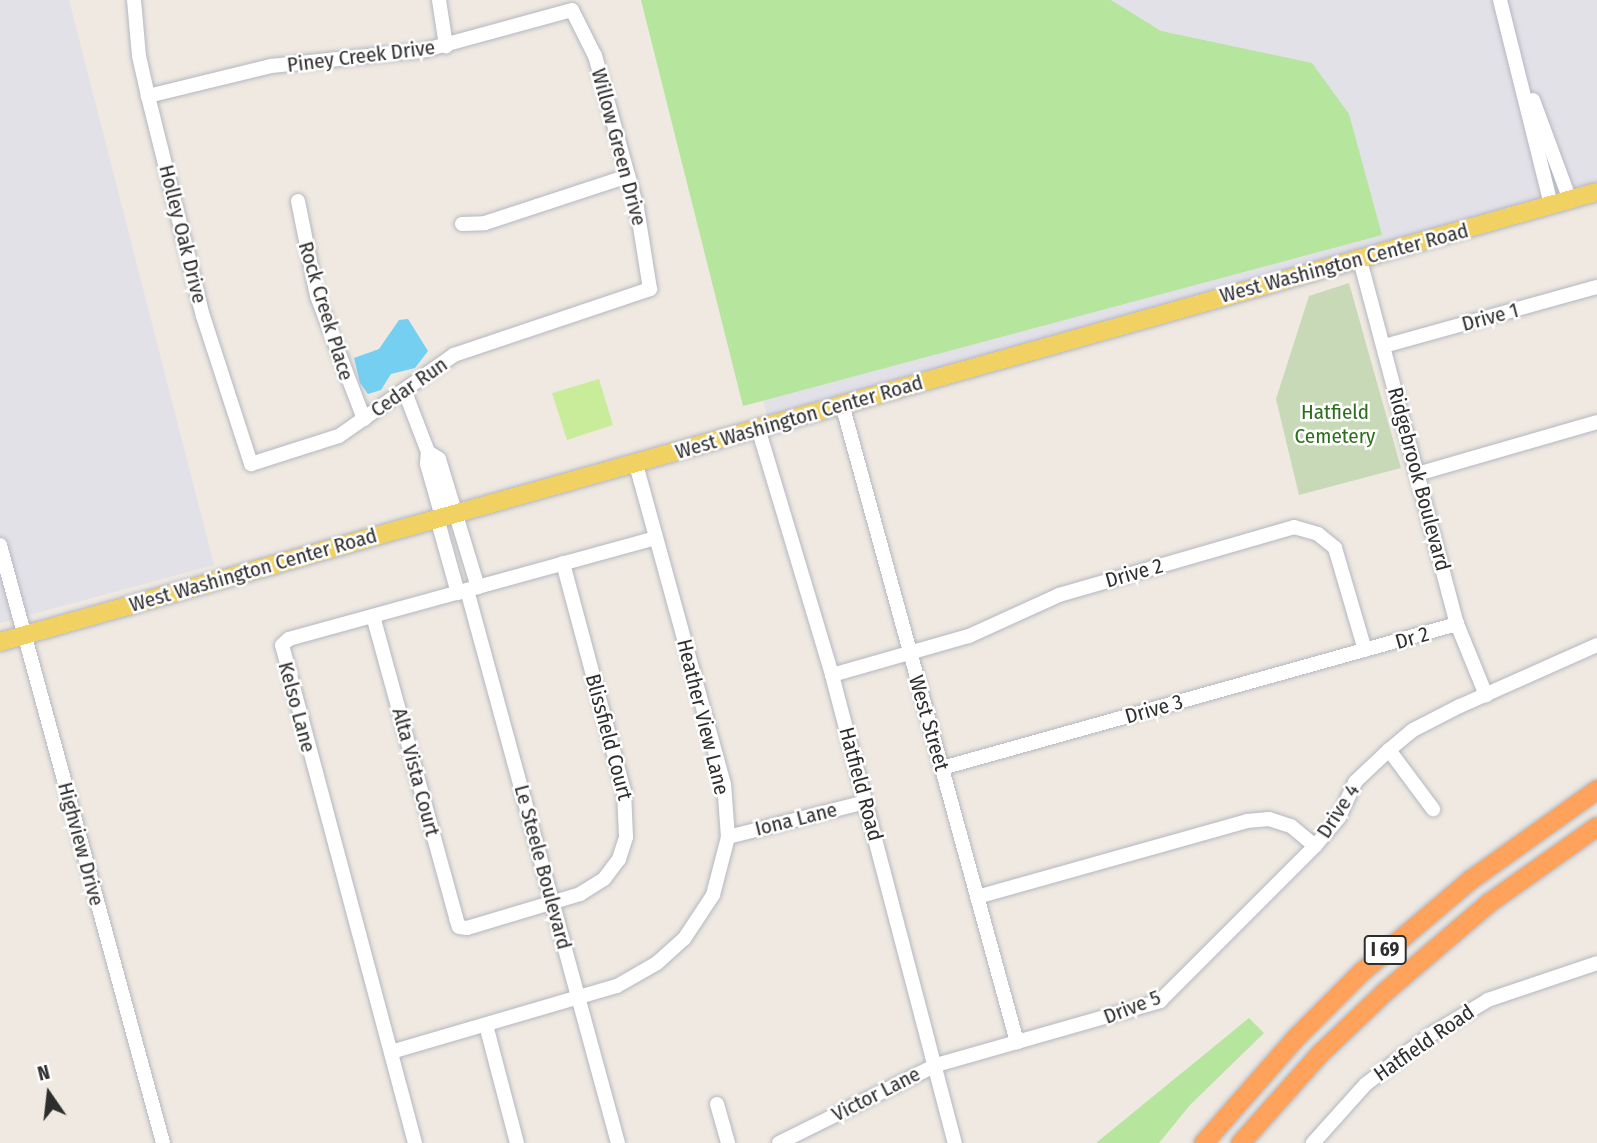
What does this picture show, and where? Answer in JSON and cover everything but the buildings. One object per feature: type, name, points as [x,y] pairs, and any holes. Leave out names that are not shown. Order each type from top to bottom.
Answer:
[{"type":"highway","name":"I 69","points":[[1203,1143],[1295,1038],[1403,934],[1471,879],[1597,789]]},
{"type":"highway","name":"I 69","points":[[1240,1143],[1320,1053],[1385,990],[1488,903],[1597,826]]},
{"type":"main road","name":"West Washington Center Road","points":[[0,642],[636,465],[842,404],[1597,192]]},
{"type":"street","name":"Holley Oak Drive","points":[[134,0],[148,96],[203,316],[251,464]]},
{"type":"street","points":[[439,0],[446,46]]},
{"type":"street","points":[[1500,0],[1523,79],[1551,205]]},
{"type":"street","name":"Piney Creek Drive","points":[[148,96],[271,66],[446,46],[572,10]]},
{"type":"street","name":"Willow Green Drive","points":[[572,10],[595,56],[628,176],[650,289]]},
{"type":"street","points":[[1523,79],[1554,149],[1570,200]]},
{"type":"street","points":[[462,224],[485,223],[628,176]]},
{"type":"street","name":"Rock Creek Place","points":[[298,201],[317,296],[364,419]]},
{"type":"street","name":"Ridgebrook Boulevard","points":[[1360,260],[1458,624],[1486,695]]},
{"type":"street","name":"Drive 1","points":[[1384,346],[1597,287]]},
{"type":"street","name":"Cedar Run","points":[[251,464],[309,448],[339,436],[454,355],[650,289]]},
{"type":"street","points":[[404,392],[428,452],[427,464],[445,516]]},
{"type":"street","name":"West Street","points":[[842,404],[1017,1042]]},
{"type":"street","points":[[1417,474],[1597,422]]},
{"type":"street","name":"Hatfield Road","points":[[758,428],[832,675],[955,1143]]},
{"type":"street","name":"Heather View Lane","points":[[391,1052],[579,1000],[617,986],[657,963],[684,939],[713,895],[728,836],[724,784],[636,465]]},
{"type":"street","name":"Le Steele Boulevard","points":[[445,516],[468,590],[618,1143]]},
{"type":"street","name":"Le Steele Boulevard","points":[[445,516],[468,590]]},
{"type":"street","name":"Drive 2","points":[[832,675],[969,636],[1059,595],[1294,527],[1318,534],[1335,548],[1365,650]]},
{"type":"street","name":"Kelso Lane","points":[[415,1143],[282,654],[282,645],[289,639],[655,538]]},
{"type":"street","name":"Highview Drive","points":[[0,545],[163,1143]]},
{"type":"street","name":"Blissfield Court","points":[[460,927],[553,904],[604,879],[619,859],[629,814],[563,564]]},
{"type":"street","name":"Alta Vista Court","points":[[373,616],[460,927]]},
{"type":"street","name":"Dr 2","points":[[1365,650],[1458,624]]},
{"type":"street","name":"Drive 4","points":[[977,897],[1247,821],[1269,819],[1291,825],[1315,846],[1339,817],[1355,782],[1413,730],[1597,645]]},
{"type":"street","name":"Drive 3","points":[[942,768],[1365,650]]},
{"type":"street","points":[[1388,750],[1433,809]]},
{"type":"street","name":"Iona Lane","points":[[728,836],[865,802]]},
{"type":"street","name":"Drive 5","points":[[936,1065],[1160,1000],[1315,846]]},
{"type":"street","name":"Hatfield Road","points":[[1313,1143],[1366,1084],[1430,1035],[1488,1000],[1597,963]]},
{"type":"street","points":[[486,1025],[517,1143]]},
{"type":"street","name":"Victor Lane","points":[[779,1143],[936,1065]]},
{"type":"street","points":[[717,1104],[728,1143]]},
{"type":"shaded area","points":[[0,0],[69,0],[214,565],[0,623]]},
{"type":"shaded area","points":[[659,0],[1597,0],[1597,188],[768,419]]},
{"type":"green space","points":[[641,0],[1111,0],[1161,31],[1312,63],[1349,114],[1382,235],[743,406]]},
{"type":"green space","name":"Hatfield Cemetery","points":[[1349,283],[1401,468],[1299,495],[1276,399],[1309,296]]},
{"type":"green space","points":[[599,379],[613,425],[567,440],[552,393]]},
{"type":"green space","points":[[1249,1018],[1264,1033],[1190,1105],[1159,1143],[1096,1143]]},
{"type":"water","points":[[408,319],[428,351],[415,368],[391,374],[381,390],[368,394],[360,383],[354,358],[379,349],[399,320]]}]
